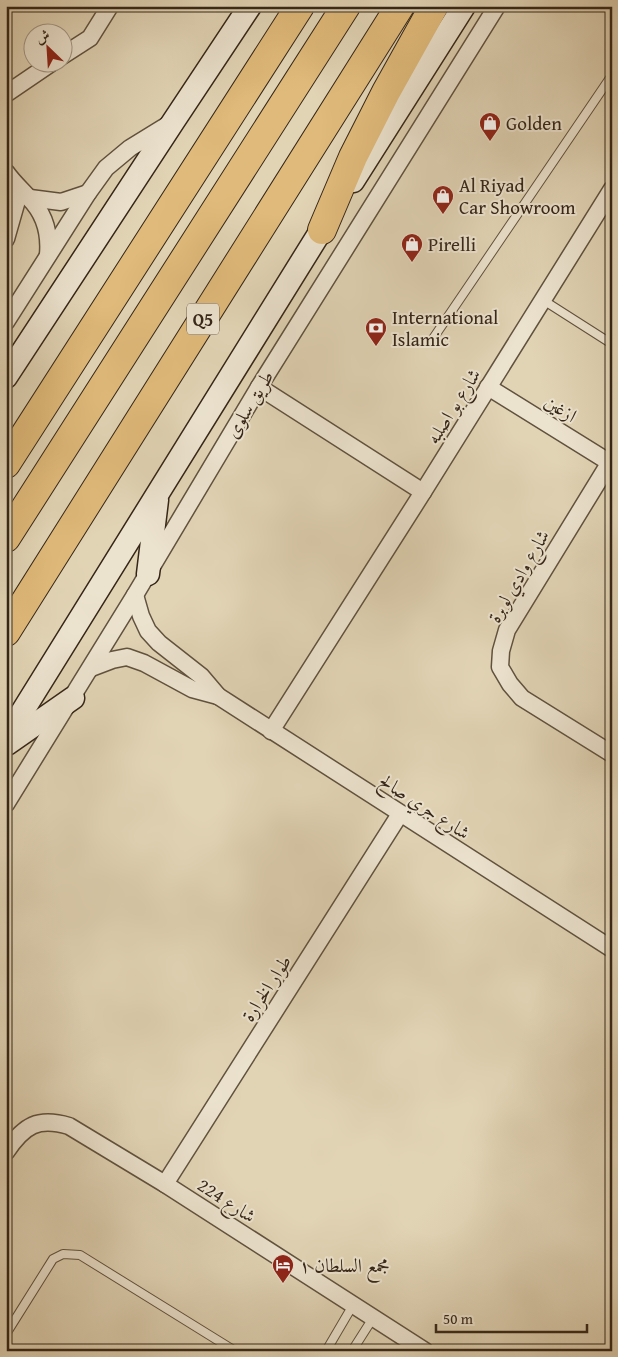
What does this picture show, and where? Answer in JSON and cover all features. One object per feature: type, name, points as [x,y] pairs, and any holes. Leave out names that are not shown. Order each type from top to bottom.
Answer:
[{"type":"highway","points":[[6,464],[300,6]]},
{"type":"highway","name":"Q5","points":[[6,538],[346,6]]},
{"type":"highway","name":"Q5","points":[[6,632],[400,6]]},
{"type":"highway","points":[[322,230],[357,149],[434,6]]},
{"type":"main road","points":[[6,377],[250,6]]},
{"type":"main road","name":"طريق سلوى","points":[[6,738],[322,230],[464,6]]},
{"type":"main road","points":[[148,574],[158,493]]},
{"type":"main road","points":[[6,745],[73,698]]},
{"type":"street","points":[[72,50],[90,38],[110,6]]},
{"type":"street","name":"طريق سلوى","points":[[6,804],[73,698],[259,387],[496,6]]},
{"type":"street","points":[[6,94],[38,72]]},
{"type":"street","points":[[6,322],[88,192],[106,168],[116,158],[173,122]]},
{"type":"street","points":[[6,172],[40,211],[48,231],[48,255]]},
{"type":"street","name":"شارع بو اصلبه","points":[[271,731],[612,189]]},
{"type":"street","points":[[25,194],[61,202],[88,192]]},
{"type":"street","points":[[6,239],[25,194]]},
{"type":"street","points":[[259,387],[423,492]]},
{"type":"street","name":"ازغين","points":[[488,387],[611,463]]},
{"type":"street","name":"شارع وادي لوبرة","points":[[611,463],[507,630],[501,651],[500,667],[510,684],[522,698],[612,754]]},
{"type":"street","name":"شارع جري صالح","points":[[135,595],[148,631],[159,643],[201,676],[218,696],[612,949]]},
{"type":"street","name":"شارع جري صالح","points":[[91,668],[112,660],[127,658],[144,663],[192,689],[218,696]]},
{"type":"street","name":"طوار الخرارة","points":[[165,1184],[400,814]]},
{"type":"street","name":"شارع 224","points":[[6,1152],[24,1130],[38,1123],[53,1121],[69,1126],[165,1184],[425,1351]]},
{"type":"lane","points":[[432,340],[612,75]]},
{"type":"lane","points":[[542,300],[612,344]]},
{"type":"lane","points":[[6,1334],[53,1259],[63,1254],[80,1255],[235,1351]]},
{"type":"lane","points":[[326,1351],[353,1305]]},
{"type":"lane","points":[[352,1351],[372,1318]]},
{"type":"place","name":"Golden","points":[[490,142]]},
{"type":"place","name":"Al Riyad Car Showroom","points":[[443,215]]},
{"type":"place","name":"Pirelli","points":[[412,263]]},
{"type":"place","name":"International Islamic","points":[[376,347]]},
{"type":"place","name":"مجمع السلطان ١","points":[[283,1284]]}]
